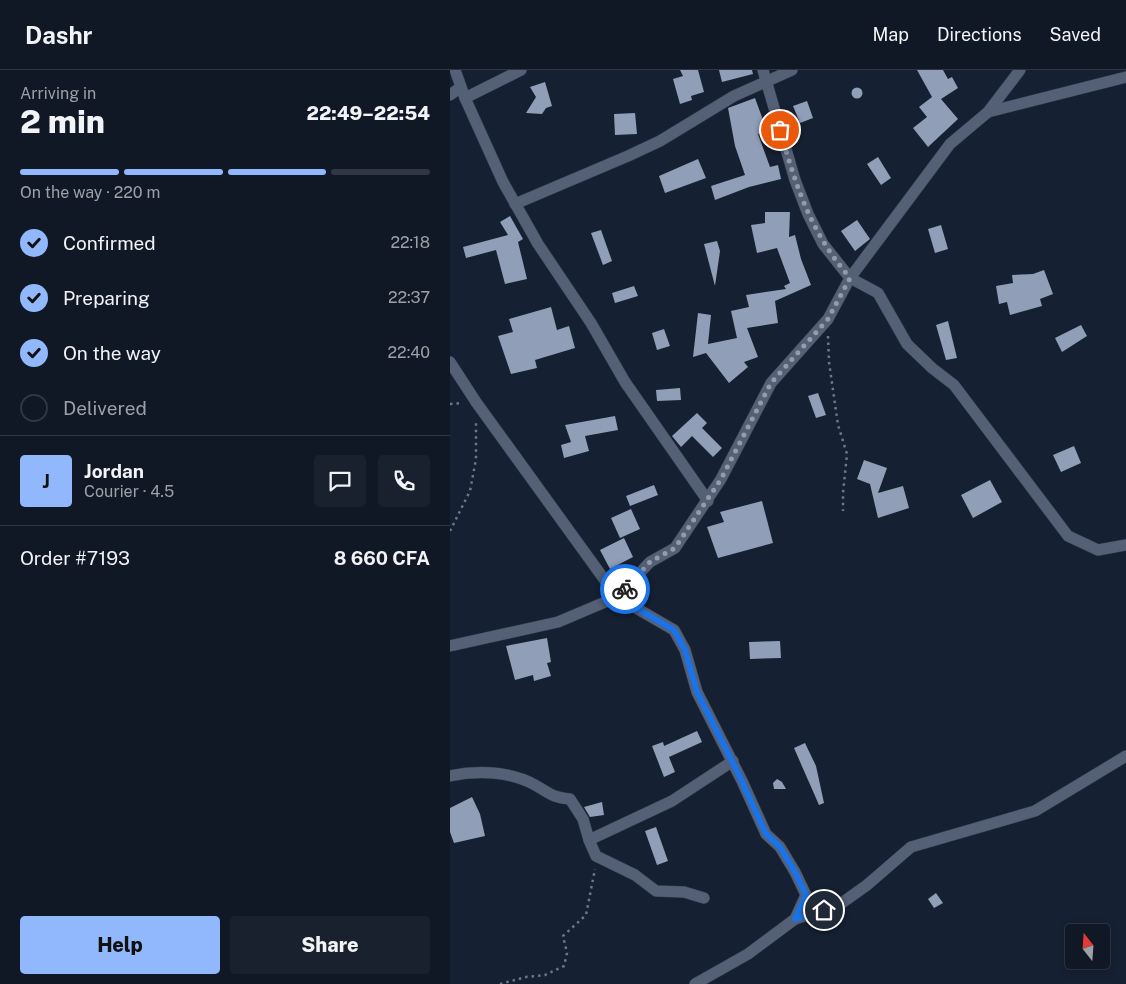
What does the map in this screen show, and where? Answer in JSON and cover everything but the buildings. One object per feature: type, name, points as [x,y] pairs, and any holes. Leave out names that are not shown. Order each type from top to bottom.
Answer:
[{"type":"street","points":[[455,70],[463,93],[515,204],[538,244],[591,322],[625,382],[708,501]]},
{"type":"street","points":[[450,95],[463,93],[521,70]]},
{"type":"street","points":[[515,204],[561,186],[660,140],[734,96],[764,75],[792,70]]},
{"type":"street","points":[[450,646],[558,622],[617,597],[650,562],[675,548],[708,501],[771,383],[828,319],[850,278],[950,144],[988,112],[1020,70]]},
{"type":"street","points":[[764,75],[795,180],[808,214],[824,244],[850,278],[878,293],[907,344],[932,368],[954,385],[1068,536],[1098,550],[1126,545]]},
{"type":"street","points":[[988,112],[1126,77]]},
{"type":"street","points":[[450,362],[476,402],[617,597],[674,630],[685,650],[697,692],[733,761],[766,834],[780,847],[806,895],[795,919]]},
{"type":"street","points":[[695,984],[748,954],[795,919],[839,905],[867,885],[911,847],[1035,811],[1126,756]]},
{"type":"street","points":[[589,840],[672,801],[733,761]]},
{"type":"street","points":[[450,776],[488,771],[534,784],[553,797],[570,800],[583,819],[596,856],[635,875],[656,891],[684,892],[704,898]]},
{"type":"path","points":[[828,319],[829,362],[838,425],[847,454],[842,493],[844,511]]},
{"type":"path","points":[[450,530],[470,491],[475,467],[476,402]]},
{"type":"path","points":[[500,984],[526,977],[545,976],[564,966],[567,953],[563,936],[586,915],[591,899],[596,856]]},
{"type":"way so far","points":[[625,589],[650,562],[662,557],[675,548],[721,479],[771,383],[828,319],[850,278],[833,258],[808,214],[795,180],[780,130]]},
{"type":"route","points":[[625,589],[617,597],[674,630],[685,650],[697,692],[725,746],[766,834],[780,847],[806,895],[795,919],[824,910]]}]
